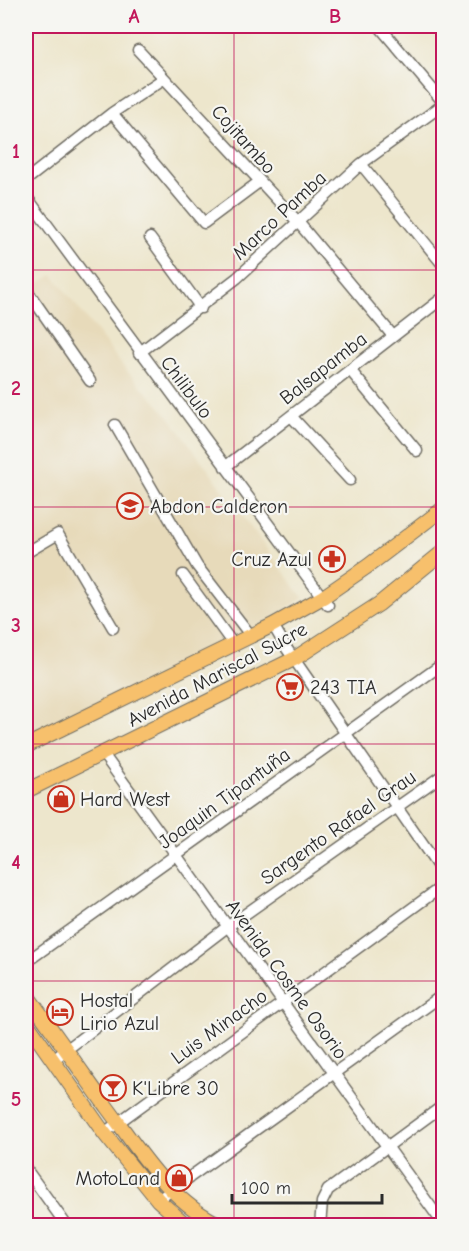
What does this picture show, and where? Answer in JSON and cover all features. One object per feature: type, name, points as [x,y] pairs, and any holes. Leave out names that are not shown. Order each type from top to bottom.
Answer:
[{"type":"main road","name":"Avenida Mariscal Sucre","points":[[26,746],[325,601],[444,508]]},
{"type":"main road","name":"Avenida Mariscal Sucre","points":[[26,791],[294,659],[379,604],[444,551]]},
{"type":"main road","points":[[26,994],[142,1157],[201,1221],[223,1226]]},
{"type":"main road","points":[[26,1022],[104,1132],[158,1200],[187,1226]]},
{"type":"street","points":[[379,26],[444,103]]},
{"type":"street","name":"Cojitambo","points":[[138,50],[163,80],[168,82],[298,222],[393,336]]},
{"type":"street","points":[[26,180],[112,113],[163,80]]},
{"type":"street","name":"Marco Pamba","points":[[140,353],[201,308],[360,164],[444,103]]},
{"type":"street","points":[[112,113],[204,223],[259,182]]},
{"type":"street","points":[[360,164],[444,266]]},
{"type":"street","name":"Chilibulo","points":[[26,196],[325,601]]},
{"type":"street","points":[[150,238],[201,308]]},
{"type":"street","points":[[26,289],[90,381]]},
{"type":"street","name":"Balsapamba","points":[[225,467],[444,297]]},
{"type":"street","points":[[350,370],[417,451]]},
{"type":"street","points":[[291,416],[350,480]]},
{"type":"street","points":[[115,425],[197,566],[251,636]]},
{"type":"street","points":[[26,553],[58,534],[113,628]]},
{"type":"street","points":[[183,575],[233,644]]},
{"type":"street","points":[[273,625],[294,659],[444,875]]},
{"type":"street","name":"Joaquin Tipantuña","points":[[26,962],[444,663]]},
{"type":"street","name":"Avenida Cosme Osorio","points":[[103,754],[444,1224]]},
{"type":"street","name":"Sargento Rafael Grau","points":[[53,1060],[227,927],[444,774]]},
{"type":"street","name":"Luis Minacho","points":[[104,1132],[444,885]]},
{"type":"street","points":[[158,1200],[444,994]]},
{"type":"street","points":[[320,1226],[324,1195],[386,1146],[444,1105]]},
{"type":"street","points":[[26,1169],[30,1184],[67,1226]]},
{"type":"shaded area","name":"Abdon Calderon","points":[[53,275],[125,369],[167,414],[303,598],[233,644],[26,739],[26,290]]},
{"type":"place","name":"Abdon Calderon","points":[[130,506]]},
{"type":"place","name":"Cruz Azul","points":[[332,559]]},
{"type":"place","name":"243 TIA","points":[[290,687]]},
{"type":"place","name":"Hard West","points":[[61,799]]},
{"type":"place","name":"Hostal Lirio Azul","points":[[60,1012]]},
{"type":"place","name":"K'Libre 30","points":[[113,1088]]},
{"type":"place","name":"MotoLand","points":[[179,1178]]}]
